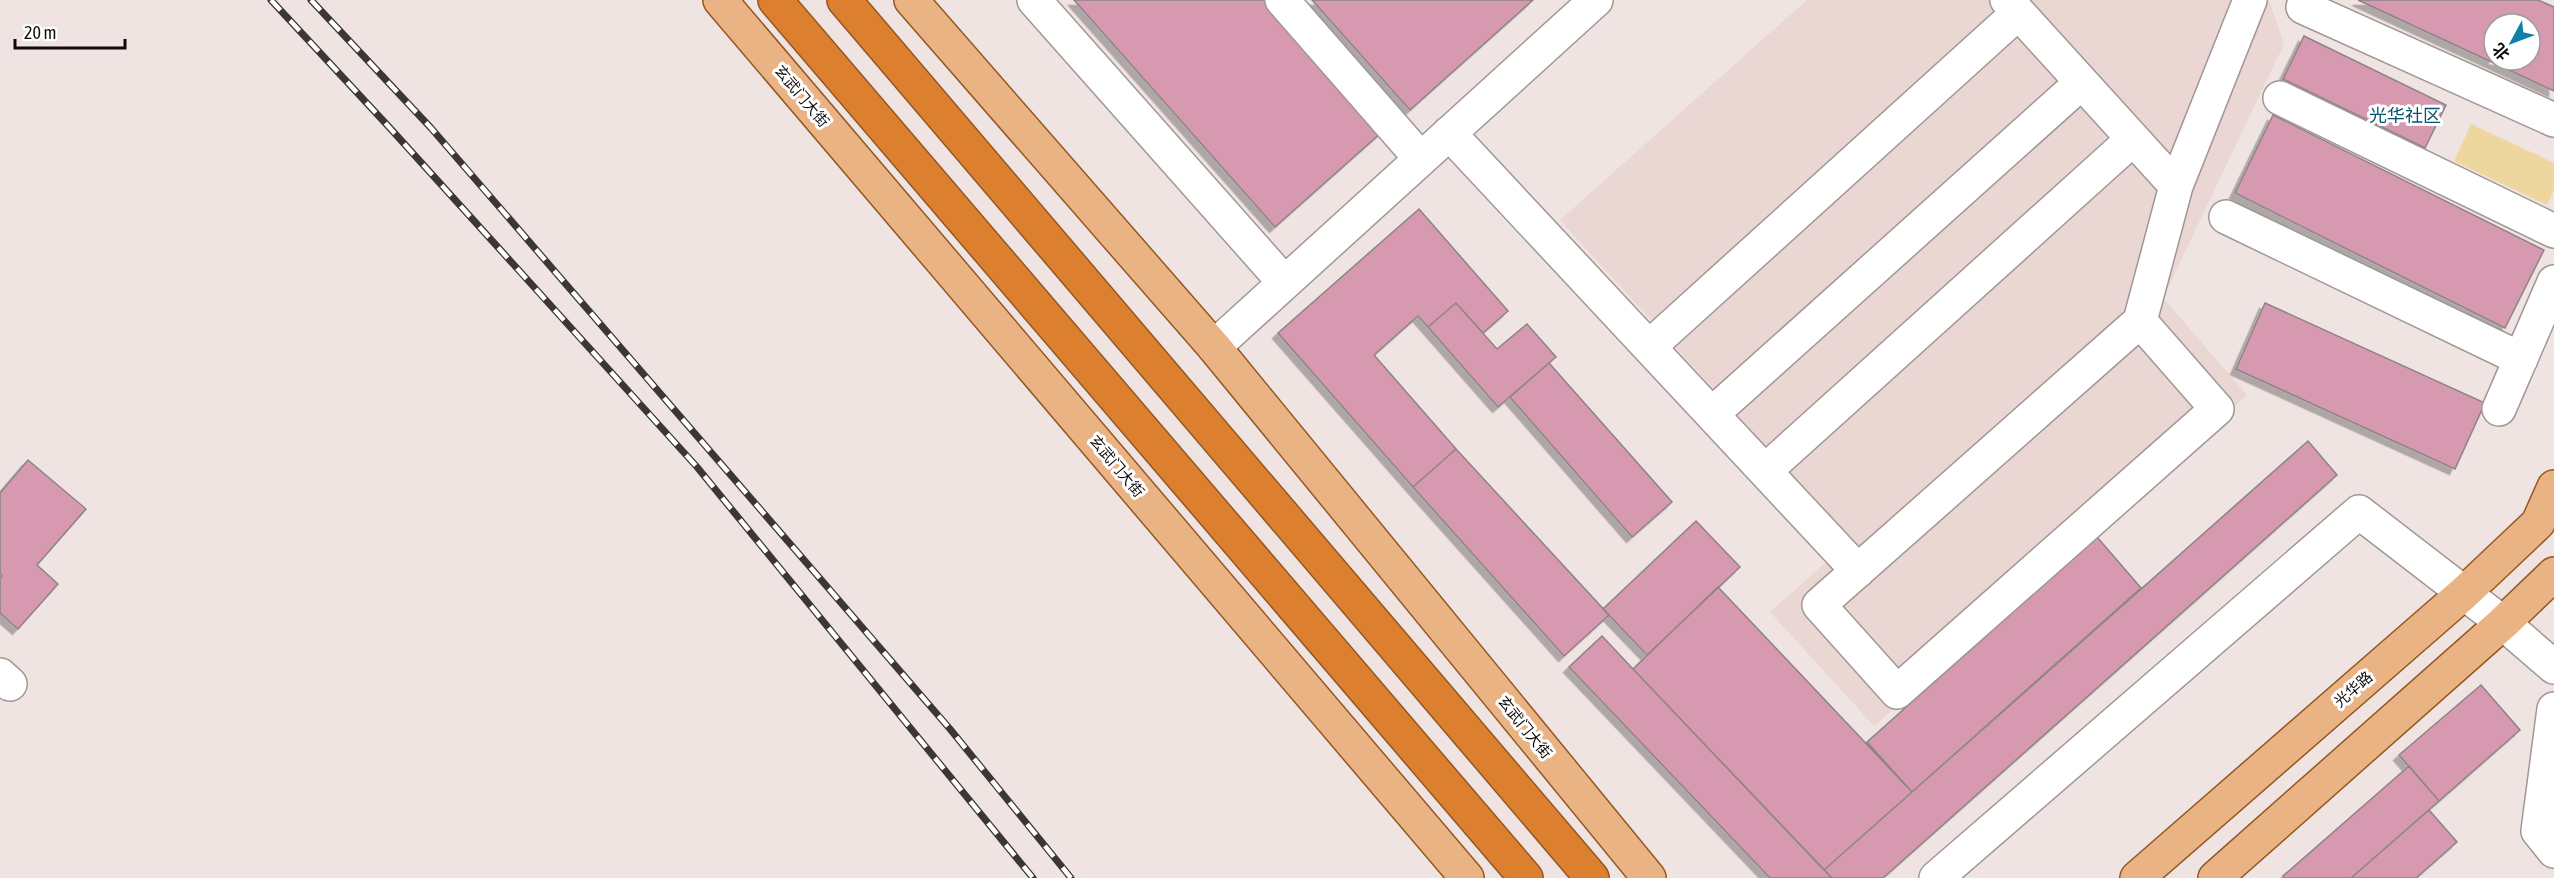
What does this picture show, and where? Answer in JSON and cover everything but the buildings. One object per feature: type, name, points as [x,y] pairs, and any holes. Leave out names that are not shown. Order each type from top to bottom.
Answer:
[{"type":"highway","points":[[775,0],[1526,878]]},
{"type":"highway","points":[[844,0],[1592,878]]},
{"type":"main road","name":"玄武门大街","points":[[720,0],[1467,878]]},
{"type":"main road","name":"玄武门大街","points":[[911,0],[1214,347],[1649,878]]},
{"type":"main road","name":"光华路","points":[[2137,878],[2464,593],[2538,523],[2554,487]]},
{"type":"main road","points":[[2216,878],[2503,623],[2554,574]]},
{"type":"street","points":[[1034,0],[1284,282]]},
{"type":"street","points":[[1282,0],[1421,159]]},
{"type":"street","points":[[1214,347],[1596,0]]},
{"type":"street","points":[[2140,321],[2217,409],[1897,692],[1819,605],[2140,321],[2175,186],[2250,0]]},
{"type":"street","points":[[1649,347],[2013,7],[2175,186]]},
{"type":"street","points":[[2303,7],[2554,120]]},
{"type":"street","points":[[1712,414],[2081,83]]},
{"type":"street","points":[[2280,98],[2554,231]]},
{"type":"street","points":[[1449,133],[1858,571]]},
{"type":"street","points":[[1765,471],[2133,139]]},
{"type":"street","points":[[2226,217],[2521,360]]},
{"type":"street","points":[[2499,409],[2554,282]]},
{"type":"street","points":[[1936,878],[2359,512],[2503,623],[2554,667]]},
{"type":"street","points":[[2554,709],[2538,831],[2554,851]]},
{"type":"shaded area","points":[[1807,0],[2269,0],[2284,44],[2163,298],[2247,395],[1874,726],[1770,612],[1851,540],[1560,220]]},
{"type":"shaded area","points":[[2471,124],[2554,163],[2554,190],[2547,205],[2454,161]]},
{"type":"railway","points":[[271,0],[697,467],[1033,878]]},
{"type":"railway","points":[[311,0],[431,128],[950,729],[1071,878]]},
{"type":"district","name":"光华社区","points":[[2405,115]]}]
